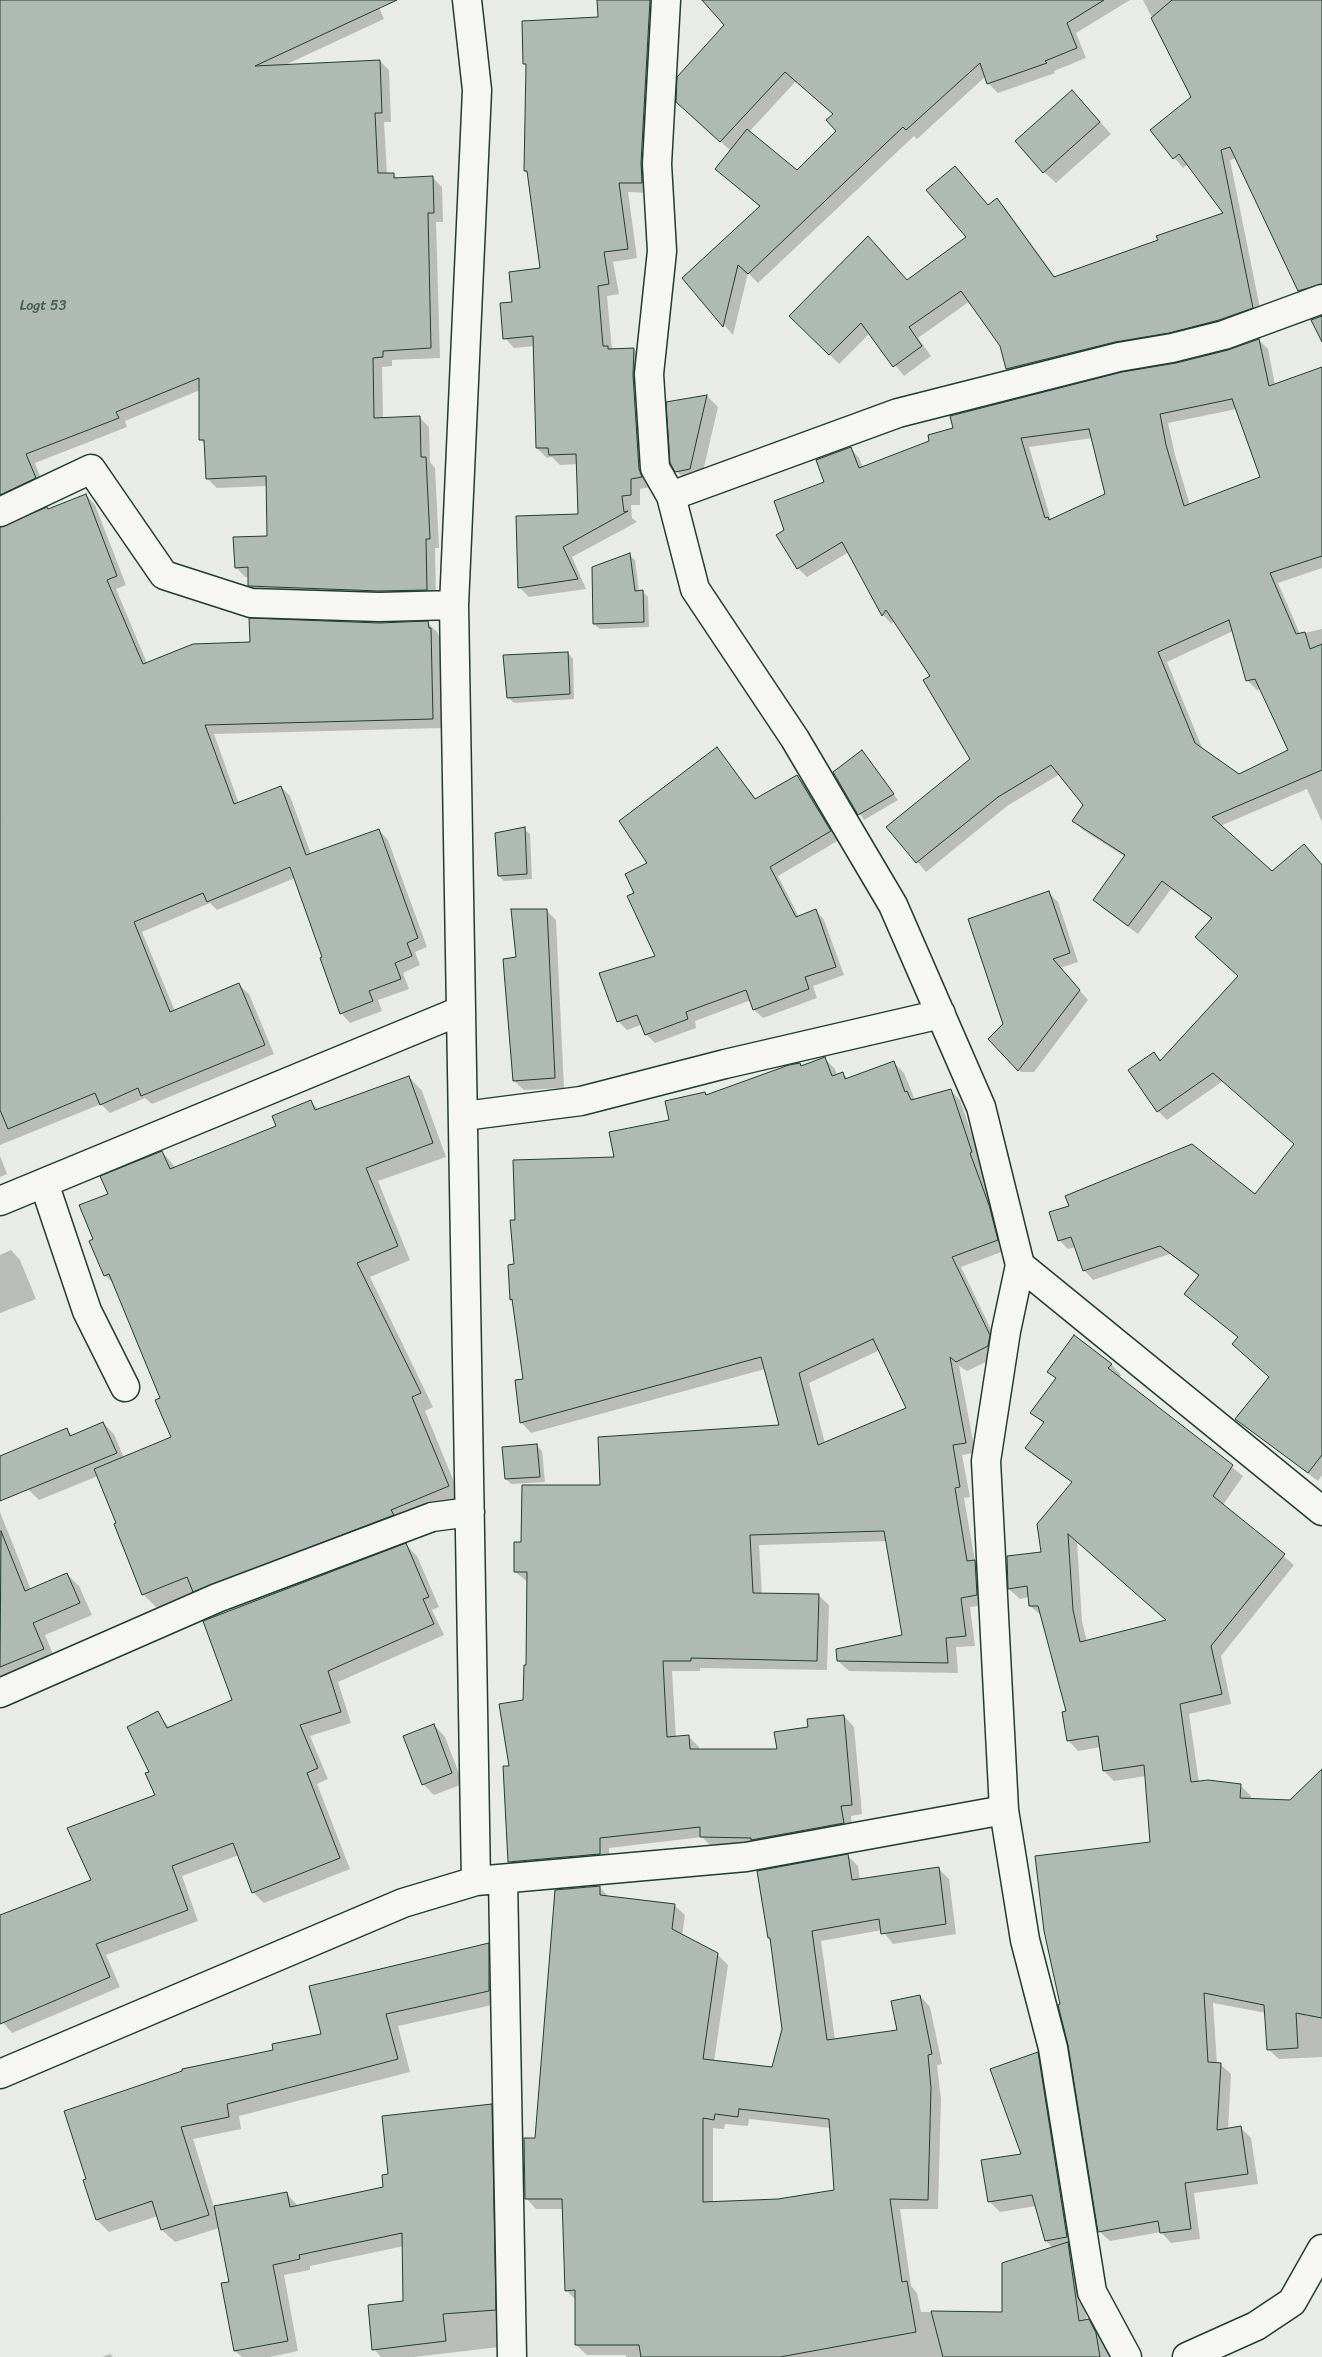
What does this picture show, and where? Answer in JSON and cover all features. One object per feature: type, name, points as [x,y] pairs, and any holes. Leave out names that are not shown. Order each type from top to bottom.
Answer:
[{"type":"street","points":[[467,0],[477,90],[454,605],[476,1880]]},
{"type":"street","points":[[666,0],[657,164],[662,252],[649,374],[655,468],[670,496],[695,588],[794,739],[893,905],[981,1107],[1020,1265],[1006,1331],[986,1461],[1004,1810],[1025,1940],[1053,2048],[1092,2292],[1127,2357]]},
{"type":"street","points":[[670,496],[898,413],[1119,357],[1172,348],[1224,334],[1322,299]]},
{"type":"street","points":[[0,512],[91,468],[164,574],[252,603],[379,607],[454,605]]},
{"type":"street","points":[[0,1200],[460,1011]]},
{"type":"street","points":[[464,1116],[581,1101],[725,1064],[941,1014]]},
{"type":"street","points":[[44,1182],[88,1311],[125,1386]]},
{"type":"street","points":[[1020,1265],[1322,1512]]},
{"type":"street","points":[[0,1693],[217,1598],[432,1517],[470,1512]]},
{"type":"street","points":[[0,2074],[403,1903],[476,1880],[746,1857],[1004,1810]]},
{"type":"street","points":[[503,1878],[512,2357]]},
{"type":"street","points":[[1187,2357],[1256,2326],[1292,2302],[1322,2249]]},
{"type":"building","points":[[0,0],[397,0],[255,66],[380,60],[382,113],[375,113],[378,173],[394,173],[394,178],[433,176],[434,213],[428,213],[431,348],[383,351],[383,357],[373,358],[374,418],[420,416],[421,457],[426,457],[430,539],[426,539],[427,590],[379,591],[248,586],[248,567],[235,568],[233,537],[267,536],[266,476],[206,479],[204,440],[199,440],[199,378],[116,412],[119,418],[26,454],[36,478],[0,495]]},
{"type":"building","points":[[597,0],[650,0],[641,163],[642,183],[619,183],[628,249],[604,252],[609,284],[598,286],[603,346],[608,346],[608,349],[634,348],[633,375],[639,469],[642,477],[631,479],[631,495],[622,496],[624,512],[628,511],[563,547],[578,579],[518,588],[516,516],[578,514],[576,454],[549,455],[548,448],[536,448],[533,336],[503,339],[500,303],[512,302],[509,272],[540,268],[527,171],[524,171],[526,64],[523,64],[522,21],[598,17]]},
{"type":"building","points":[[702,0],[1104,0],[1067,23],[1077,48],[1045,61],[1047,63],[987,84],[980,63],[906,130],[903,127],[748,274],[738,265],[723,327],[682,278],[760,206],[715,169],[747,129],[797,170],[836,131],[826,120],[833,114],[785,72],[720,142],[676,102],[677,77],[724,25]]},
{"type":"building","points":[[1172,0],[1322,0],[1322,284],[1298,291],[1230,147],[1221,150],[1253,308],[1219,320],[1169,333],[1115,342],[1006,369],[1000,346],[961,291],[909,327],[922,346],[893,367],[861,323],[829,355],[789,316],[868,236],[907,280],[966,237],[926,190],[955,166],[988,205],[997,198],[1054,277],[1158,240],[1156,236],[1223,213],[1179,154],[1173,159],[1150,130],[1191,97],[1151,18]]},
{"type":"building","points":[[1072,90],[1100,122],[1043,173],[1015,141]]},
{"type":"building","points":[[1322,316],[1322,342],[1311,320]]},
{"type":"building","points":[[1259,339],[1269,386],[1322,367],[1322,556],[1270,573],[1296,634],[1305,632],[1310,649],[1322,644],[1322,770],[1212,817],[1272,871],[1304,844],[1322,865],[1322,1455],[1308,1473],[1235,1419],[1269,1377],[1232,1344],[1238,1337],[1184,1294],[1199,1275],[1160,1246],[1083,1271],[1071,1237],[1058,1241],[1049,1212],[1069,1206],[1065,1196],[1192,1144],[1255,1194],[1294,1144],[1213,1073],[1157,1112],[1128,1070],[1154,1052],[1160,1061],[1238,976],[1195,937],[1212,918],[1162,881],[1128,926],[1093,900],[1125,855],[1072,821],[1083,805],[1051,765],[998,797],[916,863],[886,827],[970,759],[923,680],[930,676],[886,610],[882,616],[842,542],[797,569],[776,535],[784,530],[774,501],[824,482],[816,460],[851,447],[859,468],[929,441],[928,435],[953,428],[950,416],[1122,372],[1176,363],[1228,350]],"holes":[[[1232,399],[1260,477],[1184,506],[1166,445],[1160,414]],[[1089,429],[1105,494],[1049,520],[1048,517],[1045,518],[1021,438]],[[1229,620],[1246,681],[1255,679],[1288,750],[1239,774],[1195,743],[1158,652]]]},
{"type":"building","points":[[707,395],[690,469],[675,472],[670,463],[666,402]]},
{"type":"building","points":[[86,494],[117,576],[107,580],[143,664],[193,644],[250,642],[249,618],[379,623],[428,621],[429,628],[431,628],[433,719],[205,725],[234,804],[281,786],[306,855],[379,829],[418,938],[407,943],[412,956],[395,963],[401,979],[369,991],[373,1001],[340,1014],[290,867],[207,902],[203,893],[134,922],[170,1012],[239,983],[265,1045],[141,1096],[138,1088],[100,1105],[95,1093],[8,1129],[0,1110],[0,527],[47,507],[48,509]]},
{"type":"building","points":[[630,553],[635,591],[643,590],[644,622],[593,624],[592,567]]},
{"type":"building","points":[[568,652],[570,694],[507,698],[503,655]]},
{"type":"building","points":[[717,747],[755,799],[797,775],[831,831],[770,867],[796,917],[816,909],[836,967],[805,977],[809,989],[753,1010],[746,990],[686,1012],[688,1019],[645,1035],[637,1015],[617,1022],[599,973],[655,956],[627,896],[634,893],[625,874],[647,863],[619,821]]},
{"type":"building","points":[[862,750],[894,794],[858,815],[833,772]]},
{"type":"building","points":[[525,827],[527,874],[498,876],[495,833]]},
{"type":"building","points":[[1049,891],[1070,953],[1053,959],[1080,990],[1018,1071],[988,1039],[1003,1024],[968,919]]},
{"type":"building","points":[[511,909],[547,909],[555,1078],[513,1081],[503,959],[516,957]]},
{"type":"building","points":[[825,1057],[832,1076],[843,1072],[845,1079],[894,1061],[905,1092],[907,1091],[911,1100],[951,1089],[972,1152],[970,1153],[989,1205],[998,1240],[952,1257],[990,1335],[988,1346],[956,1362],[950,1357],[966,1443],[953,1445],[960,1487],[955,1488],[967,1561],[975,1560],[977,1595],[961,1598],[966,1636],[946,1638],[948,1663],[837,1661],[836,1649],[902,1635],[884,1531],[750,1535],[753,1593],[819,1594],[817,1661],[691,1658],[691,1661],[663,1661],[667,1737],[689,1735],[690,1749],[777,1749],[774,1732],[808,1727],[807,1719],[844,1715],[852,1805],[841,1806],[844,1823],[751,1840],[751,1838],[700,1837],[700,1827],[600,1838],[600,1854],[508,1862],[503,1766],[509,1766],[499,1704],[523,1700],[524,1665],[526,1665],[527,1572],[514,1572],[514,1542],[521,1542],[522,1485],[600,1485],[598,1437],[779,1425],[761,1357],[520,1423],[515,1380],[523,1379],[512,1299],[510,1300],[508,1265],[514,1264],[510,1220],[515,1220],[513,1160],[614,1157],[609,1132],[669,1120],[665,1101],[705,1092],[706,1095],[789,1065],[800,1063],[801,1066]],"holes":[[[873,1339],[906,1408],[818,1445],[799,1373]]]},
{"type":"building","points":[[409,1076],[433,1143],[366,1168],[398,1246],[357,1263],[421,1393],[412,1397],[449,1486],[391,1510],[394,1515],[193,1592],[187,1577],[142,1595],[94,1469],[171,1437],[155,1400],[160,1398],[109,1274],[104,1276],[89,1241],[93,1239],[79,1205],[108,1194],[100,1176],[162,1151],[170,1169],[276,1126],[272,1116],[311,1100],[315,1110]]},
{"type":"building","points":[[1074,1335],[1112,1364],[1108,1368],[1233,1465],[1213,1496],[1285,1554],[1211,1646],[1222,1694],[1180,1704],[1191,1782],[1208,1780],[1241,1784],[1240,1798],[1290,1800],[1322,1769],[1322,2018],[1296,2013],[1298,2048],[1267,2050],[1264,2005],[1204,1993],[1208,2062],[1221,2063],[1217,2130],[1241,2126],[1248,2174],[1185,2183],[1191,2229],[1160,2233],[1158,2221],[1098,2232],[1068,2045],[1058,2005],[1060,2004],[1044,1931],[1035,1856],[1150,1842],[1144,1765],[1103,1771],[1098,1736],[1067,1741],[1062,1712],[1066,1711],[1038,1606],[1029,1606],[1027,1586],[1008,1589],[1007,1556],[1041,1552],[1037,1524],[1072,1482],[1025,1448],[1044,1422],[1030,1413],[1056,1378],[1047,1372]],"holes":[[[1068,1534],[1166,1620],[1080,1642],[1073,1610]]]},
{"type":"building","points":[[103,1422],[117,1453],[0,1501],[0,1456],[67,1428],[70,1436]]},
{"type":"building","points":[[537,1444],[540,1477],[505,1479],[502,1447]]},
{"type":"building","points":[[1,1531],[25,1591],[67,1573],[80,1603],[33,1623],[44,1649],[0,1667]]},
{"type":"building","points":[[406,1543],[429,1597],[423,1599],[434,1624],[328,1671],[341,1712],[300,1725],[318,1768],[307,1773],[340,1858],[252,1893],[233,1843],[172,1866],[188,1910],[96,1944],[110,1977],[0,2024],[0,1915],[91,1880],[67,1828],[155,1795],[145,1773],[149,1772],[127,1727],[158,1711],[167,1728],[232,1700],[203,1621]]},
{"type":"building","points":[[434,1724],[452,1773],[422,1785],[403,1736]]},
{"type":"building","points":[[848,1854],[852,1880],[939,1867],[946,1924],[881,1934],[879,1919],[812,1931],[827,2040],[897,2030],[891,2001],[920,1995],[932,2054],[928,2055],[931,2088],[928,2200],[890,2199],[902,2282],[907,2281],[916,2332],[780,2357],[641,2357],[639,2345],[575,2345],[575,2290],[565,2291],[562,2199],[525,2199],[524,2138],[535,2138],[555,1890],[600,1886],[600,1895],[675,1904],[672,1929],[718,1953],[703,2059],[772,2067],[782,2029],[770,1938],[768,1938],[757,1871]],"holes":[[[739,2109],[829,2119],[834,2190],[778,2199],[703,2202],[703,2118],[714,2120],[715,2114],[738,2117]]]},
{"type":"building","points":[[489,1943],[489,1991],[386,2014],[398,2059],[227,2104],[229,2117],[181,2127],[209,2215],[161,2230],[152,2201],[96,2220],[83,2180],[86,2179],[64,2111],[182,2071],[182,2069],[273,2050],[272,2044],[321,2034],[309,1986]]},
{"type":"building","points":[[1038,2052],[1067,2237],[1045,2241],[1032,2195],[988,2202],[981,2160],[1021,2154],[990,2069]]},
{"type":"building","points":[[492,2104],[496,2310],[443,2314],[446,2341],[372,2350],[368,2305],[403,2301],[402,2233],[299,2255],[300,2259],[273,2265],[288,2341],[234,2351],[221,2283],[229,2282],[214,2206],[287,2192],[290,2207],[383,2187],[382,2175],[388,2174],[382,2116]]},
{"type":"building","points":[[1068,2242],[1079,2321],[1089,2319],[1096,2333],[1100,2357],[943,2357],[931,2311],[1002,2312],[1002,2263]]}]
